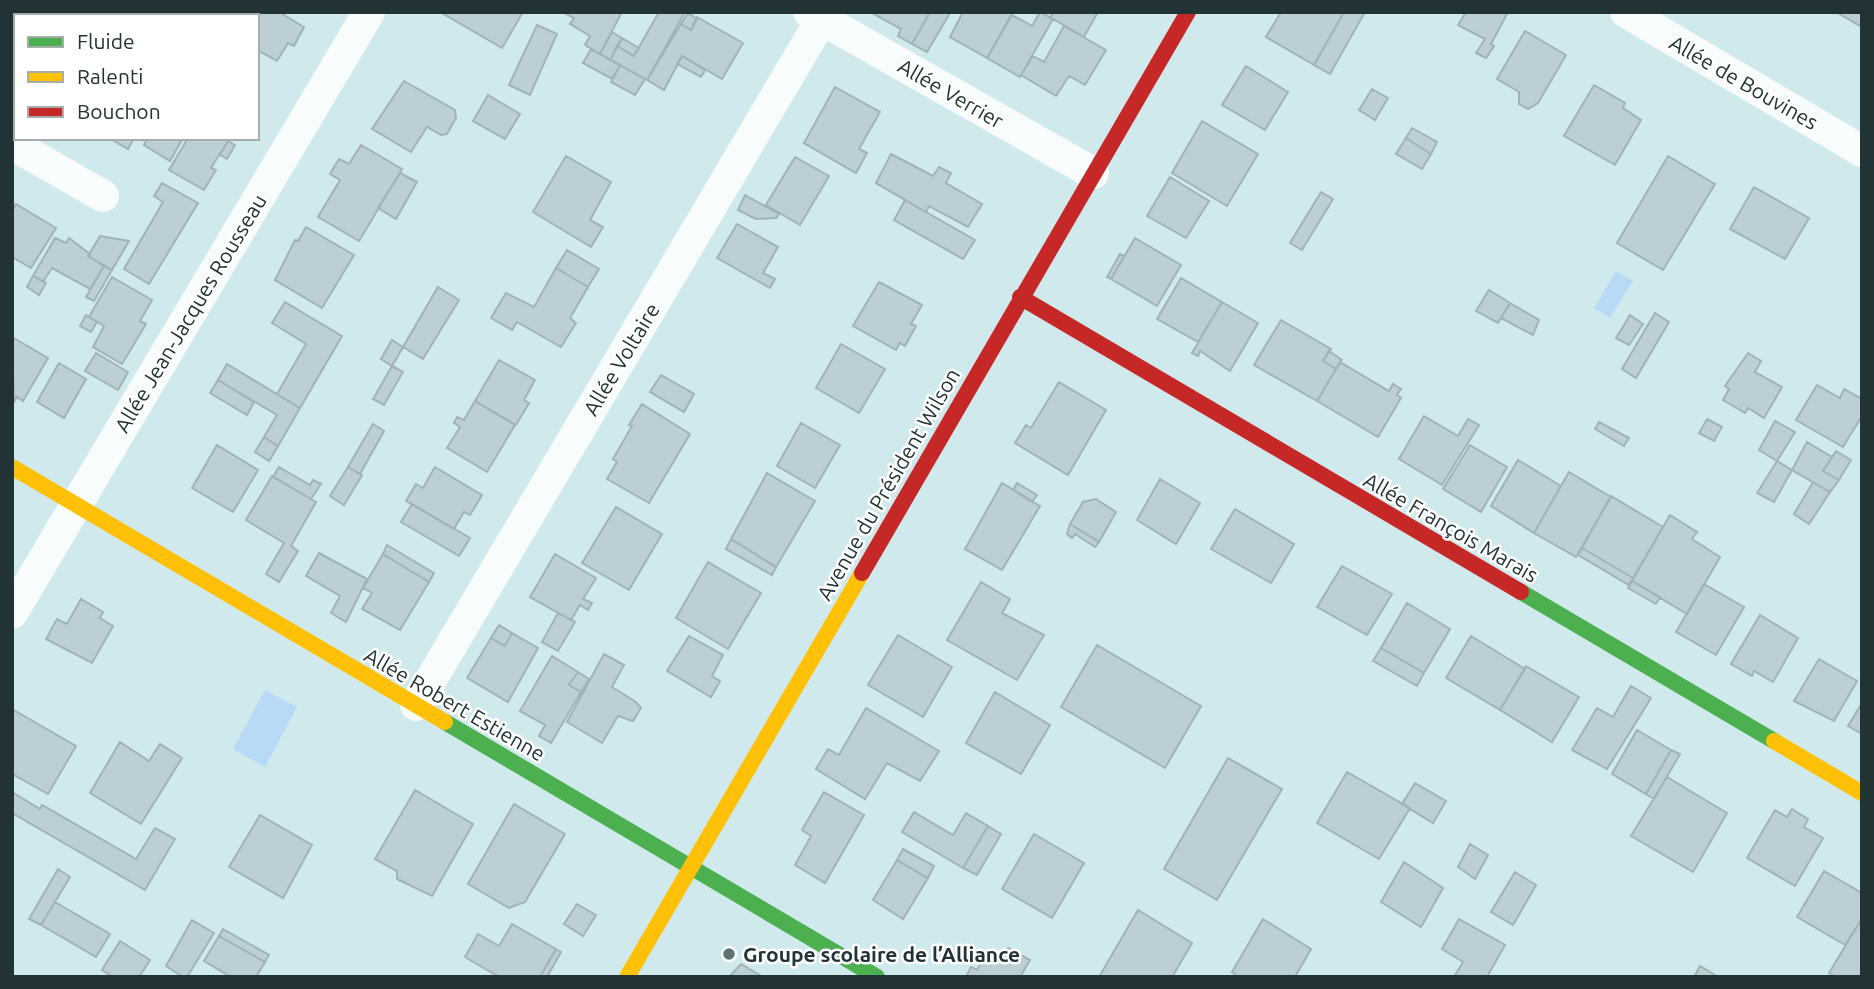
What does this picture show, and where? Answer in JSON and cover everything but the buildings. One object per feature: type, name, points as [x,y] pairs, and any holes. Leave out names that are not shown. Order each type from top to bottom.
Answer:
[{"type":"street","name":"Allée Jean-Jacques Rousseau","points":[[12,613],[369,12]]},
{"type":"street","name":"Avenue du Président Wilson","points":[[627,977],[1188,12]]},
{"type":"street","name":"Allée de Bouvines","points":[[1626,12],[1862,151]]},
{"type":"street","name":"Allée Verrier","points":[[819,15],[1093,173]]},
{"type":"street","name":"Allée Voltaire","points":[[416,705],[819,15]]},
{"type":"street","points":[[12,144],[103,196]]},
{"type":"street","name":"Allée François Marais","points":[[1020,297],[1862,793]]},
{"type":"street","name":"Allée Robert Estienne","points":[[12,467],[877,977]]},
{"type":"water","points":[[1616,271],[1633,281],[1610,318],[1594,308]]},
{"type":"water","points":[[265,690],[297,707],[265,767],[233,749]]},
{"type":"traffic: fast","points":[[1521,592],[1774,741]]},
{"type":"traffic: fast","points":[[445,722],[877,977]]},
{"type":"traffic: slow","points":[[12,467],[445,722]]},
{"type":"traffic: slow","points":[[627,977],[862,573]]},
{"type":"traffic: slow","points":[[1774,741],[1862,793]]},
{"type":"traffic: jam","points":[[862,573],[1188,12]]},
{"type":"traffic: jam","points":[[1020,297],[1521,592]]},
{"type":"place","name":"Groupe scolaire de l’Alliance","points":[[729,954]]}]
